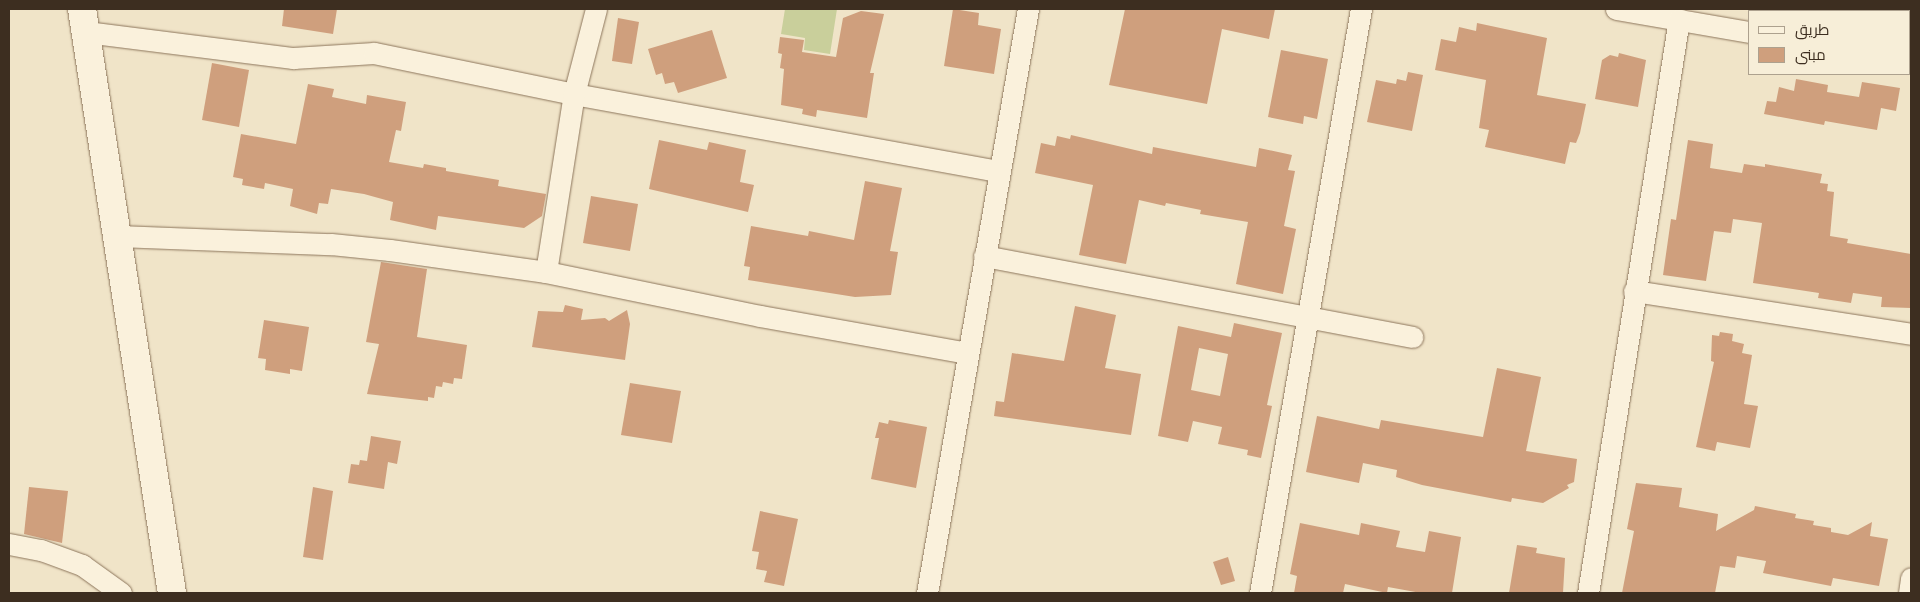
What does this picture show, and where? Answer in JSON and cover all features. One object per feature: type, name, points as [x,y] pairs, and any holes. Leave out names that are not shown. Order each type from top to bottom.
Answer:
[{"type":"street","points":[[546,272],[574,94],[596,9]]},
{"type":"street","points":[[927,593],[1028,9]]},
{"type":"street","points":[[1260,593],[1362,9]]},
{"type":"street","points":[[1616,9],[1748,32]]},
{"type":"street","points":[[1588,593],[1634,291],[1679,19]]},
{"type":"street","points":[[172,593],[84,20],[292,58],[374,53],[574,94],[999,171]]},
{"type":"street","points":[[118,236],[331,244],[546,272],[760,316],[968,353]]},
{"type":"street","points":[[984,256],[1307,316],[1412,338]]},
{"type":"street","points":[[1634,291],[1911,334]]},
{"type":"street","points":[[9,544],[41,550],[82,564],[120,593]]},
{"type":"street","points":[[1909,593],[1911,578]]},
{"type":"green space","points":[[785,9],[837,9],[830,54],[804,50],[805,38],[781,34]]},
{"type":"building","points":[[284,9],[337,9],[333,34],[282,26]]},
{"type":"building","points":[[953,9],[979,13],[978,25],[1001,29],[994,74],[944,66]]},
{"type":"building","points":[[1125,9],[1275,9],[1269,39],[1222,29],[1207,104],[1109,85]]},
{"type":"building","points":[[861,11],[884,14],[870,73],[874,73],[867,118],[817,110],[816,117],[802,114],[803,109],[781,105],[784,69],[780,68],[782,54],[778,53],[780,37],[804,40],[802,52],[836,57],[843,18]]},
{"type":"building","points":[[618,18],[639,22],[632,64],[612,61]]},
{"type":"building","points":[[1477,23],[1547,38],[1537,95],[1586,104],[1580,133],[1576,143],[1570,142],[1565,164],[1485,147],[1489,130],[1479,128],[1486,80],[1435,70],[1441,39],[1456,42],[1459,27],[1476,31]]},
{"type":"building","points":[[712,30],[727,78],[678,93],[674,82],[665,84],[662,73],[656,75],[648,49]]},
{"type":"building","points":[[1281,50],[1328,59],[1317,119],[1304,116],[1303,124],[1268,117]]},
{"type":"building","points":[[1619,53],[1646,60],[1638,107],[1595,99],[1602,60],[1610,55],[1618,57]]},
{"type":"building","points":[[212,63],[249,70],[239,127],[202,120]]},
{"type":"building","points":[[1408,72],[1423,75],[1412,131],[1367,122],[1376,80],[1396,84],[1397,79],[1406,81]]},
{"type":"building","points":[[1796,79],[1828,85],[1827,92],[1859,97],[1862,82],[1900,88],[1896,111],[1881,108],[1877,130],[1825,121],[1824,125],[1764,114],[1767,101],[1776,102],[1779,87],[1794,91]]},
{"type":"building","points":[[308,84],[334,89],[332,97],[366,104],[367,95],[406,102],[401,131],[396,130],[389,162],[423,168],[424,164],[446,168],[446,171],[499,180],[498,186],[546,194],[542,216],[524,228],[438,216],[436,230],[390,220],[393,202],[364,194],[331,189],[328,204],[319,203],[317,214],[290,206],[293,189],[265,183],[264,189],[242,185],[243,179],[233,177],[241,134],[296,144]]},
{"type":"building","points":[[1071,135],[1152,154],[1153,147],[1256,167],[1259,148],[1292,155],[1288,170],[1295,171],[1284,226],[1296,229],[1283,294],[1236,284],[1248,222],[1200,214],[1201,210],[1166,203],[1165,206],[1139,200],[1126,264],[1079,255],[1093,185],[1035,173],[1041,143],[1055,146],[1057,136],[1070,139]]},
{"type":"building","points":[[659,140],[707,150],[709,142],[746,150],[740,182],[754,185],[748,212],[649,189]]},
{"type":"building","points":[[1688,140],[1713,144],[1710,168],[1742,173],[1744,164],[1765,167],[1765,164],[1822,174],[1820,183],[1828,184],[1827,191],[1834,192],[1830,236],[1848,239],[1847,243],[1911,254],[1911,308],[1881,307],[1882,297],[1853,293],[1851,303],[1818,298],[1819,293],[1753,283],[1762,223],[1733,219],[1731,233],[1714,231],[1706,281],[1663,275],[1671,219],[1676,220]]},
{"type":"building","points":[[865,181],[902,188],[890,251],[898,252],[891,295],[855,297],[748,280],[750,267],[744,266],[751,226],[808,236],[809,231],[854,240]]},
{"type":"building","points":[[591,196],[638,204],[630,251],[583,243]]},
{"type":"building","points":[[381,262],[427,269],[417,337],[467,345],[462,379],[454,378],[453,384],[443,382],[442,387],[436,386],[434,398],[428,397],[428,401],[367,394],[379,344],[366,342]]},
{"type":"building","points":[[565,305],[583,309],[581,320],[605,318],[609,321],[627,310],[630,324],[625,360],[532,347],[538,311],[563,312]]},
{"type":"building","points":[[1075,306],[1116,315],[1105,368],[1141,374],[1131,435],[994,416],[996,401],[1004,402],[1012,353],[1064,361]]},
{"type":"building","points":[[264,320],[309,327],[302,371],[290,369],[290,374],[265,370],[266,359],[258,358]]},
{"type":"building","points":[[1234,323],[1282,333],[1267,405],[1272,406],[1261,458],[1247,455],[1248,450],[1218,444],[1222,427],[1193,421],[1188,442],[1158,436],[1178,326],[1231,337]],"holes":[[[1199,348],[1228,354],[1220,396],[1191,390]]]},
{"type":"building","points":[[1720,332],[1733,334],[1732,341],[1744,344],[1742,353],[1752,355],[1744,404],[1758,406],[1750,448],[1717,442],[1715,451],[1696,447],[1714,362],[1711,361],[1712,335],[1719,336]]},
{"type":"building","points":[[1497,368],[1541,377],[1526,451],[1577,459],[1574,482],[1567,485],[1569,488],[1543,503],[1512,498],[1511,502],[1422,485],[1396,477],[1397,470],[1363,463],[1359,483],[1306,472],[1317,416],[1379,429],[1381,420],[1483,437]]},
{"type":"building","points":[[630,383],[681,391],[672,443],[621,435]]},
{"type":"building","points":[[889,420],[927,427],[916,488],[871,479],[879,438],[875,438],[879,422],[888,424]]},
{"type":"building","points":[[371,436],[401,441],[397,464],[388,462],[384,489],[348,483],[351,464],[359,465],[360,460],[367,461]]},
{"type":"building","points":[[1636,483],[1682,488],[1679,507],[1718,514],[1716,531],[1754,510],[1755,506],[1796,514],[1795,518],[1814,521],[1813,525],[1831,528],[1831,532],[1848,535],[1872,522],[1870,536],[1888,539],[1879,586],[1833,578],[1831,586],[1763,573],[1766,561],[1737,556],[1735,568],[1720,566],[1715,593],[1622,593],[1634,531],[1627,529]]},
{"type":"building","points":[[29,487],[68,491],[62,543],[24,534]]},
{"type":"building","points":[[313,487],[333,491],[323,560],[303,557]]},
{"type":"building","points":[[760,511],[798,519],[784,586],[764,582],[767,571],[756,569],[759,552],[752,551]]},
{"type":"building","points":[[1300,523],[1359,535],[1361,523],[1400,531],[1396,547],[1425,552],[1429,531],[1461,537],[1452,593],[1421,593],[1388,587],[1387,593],[1345,584],[1343,593],[1294,593],[1297,576],[1290,574]]},
{"type":"building","points":[[1517,545],[1537,548],[1536,553],[1565,558],[1563,593],[1509,593]]},
{"type":"building","points":[[1228,557],[1235,581],[1221,585],[1213,562]]}]
